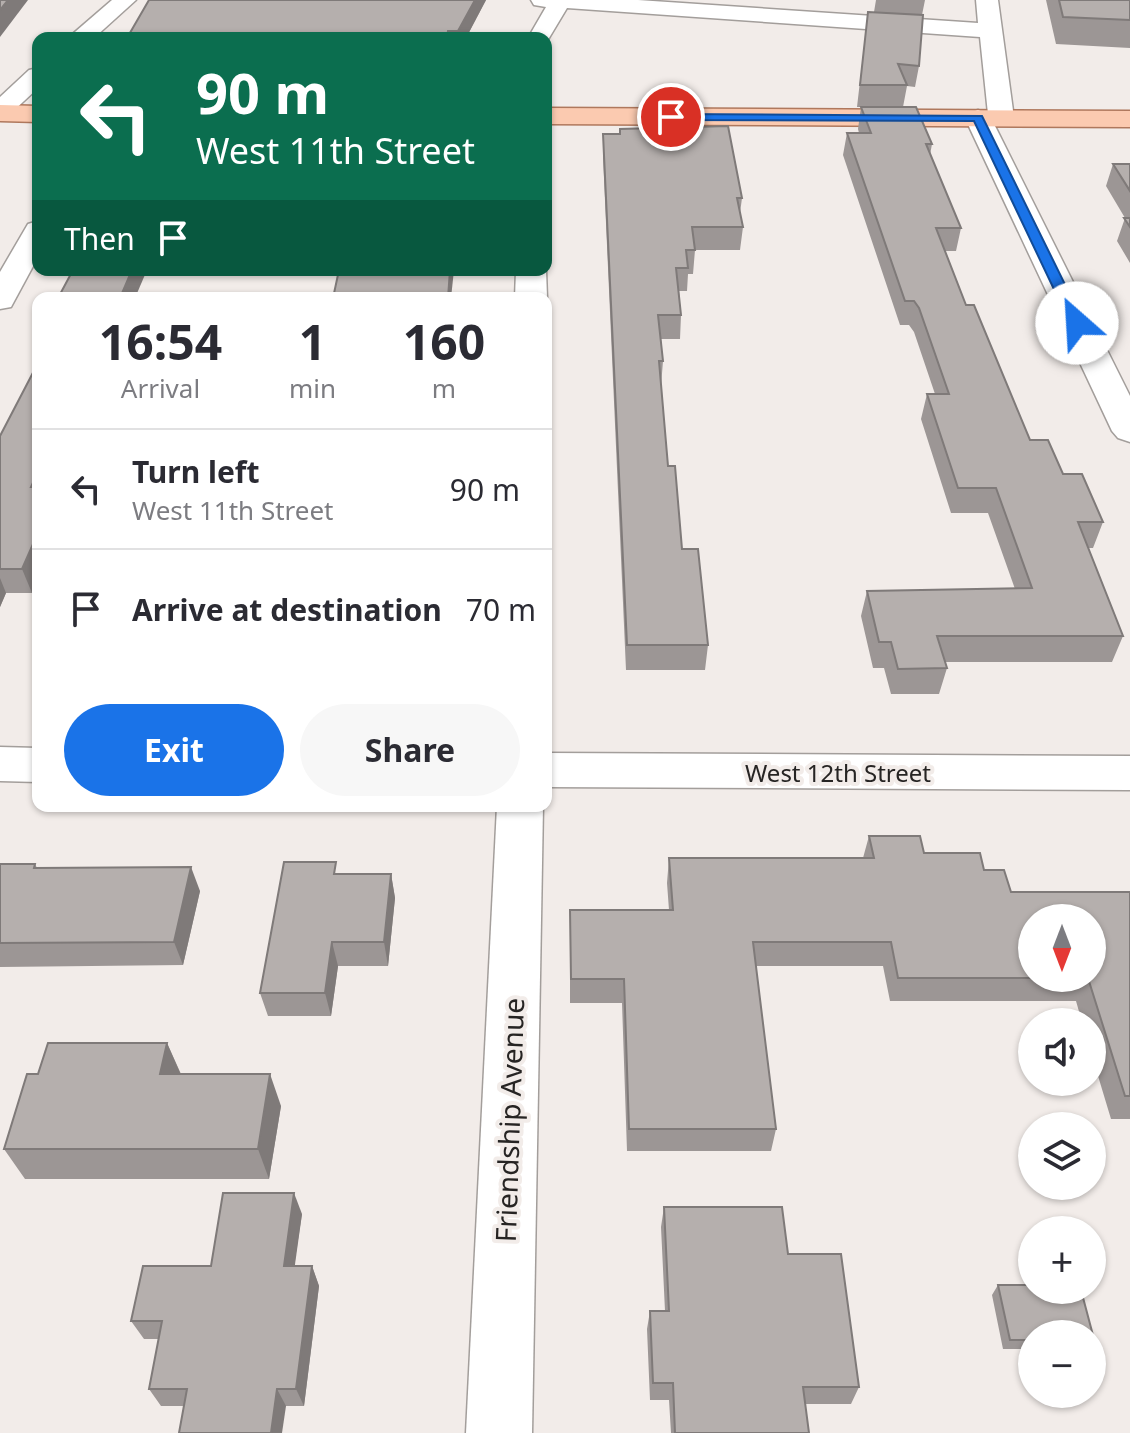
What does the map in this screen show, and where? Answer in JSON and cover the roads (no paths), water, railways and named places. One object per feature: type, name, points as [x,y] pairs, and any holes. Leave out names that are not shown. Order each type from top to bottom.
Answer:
[{"type":"main road","points":[[0,112],[32,114]]},
{"type":"main road","points":[[552,116],[1130,119]]},
{"type":"street","points":[[87,32],[125,0]]},
{"type":"street","points":[[542,0],[991,31]]},
{"type":"street","points":[[543,32],[561,0]]},
{"type":"street","points":[[987,0],[991,31],[989,118],[1130,431]]},
{"type":"street","points":[[0,112],[32,81]]},
{"type":"street","points":[[0,300],[32,241]]},
{"type":"street","points":[[0,764],[32,765]]},
{"type":"street","name":"West 12th Street","points":[[552,770],[1130,773]]},
{"type":"street","name":"Friendship Avenue","points":[[499,1433],[520,812]]}]
